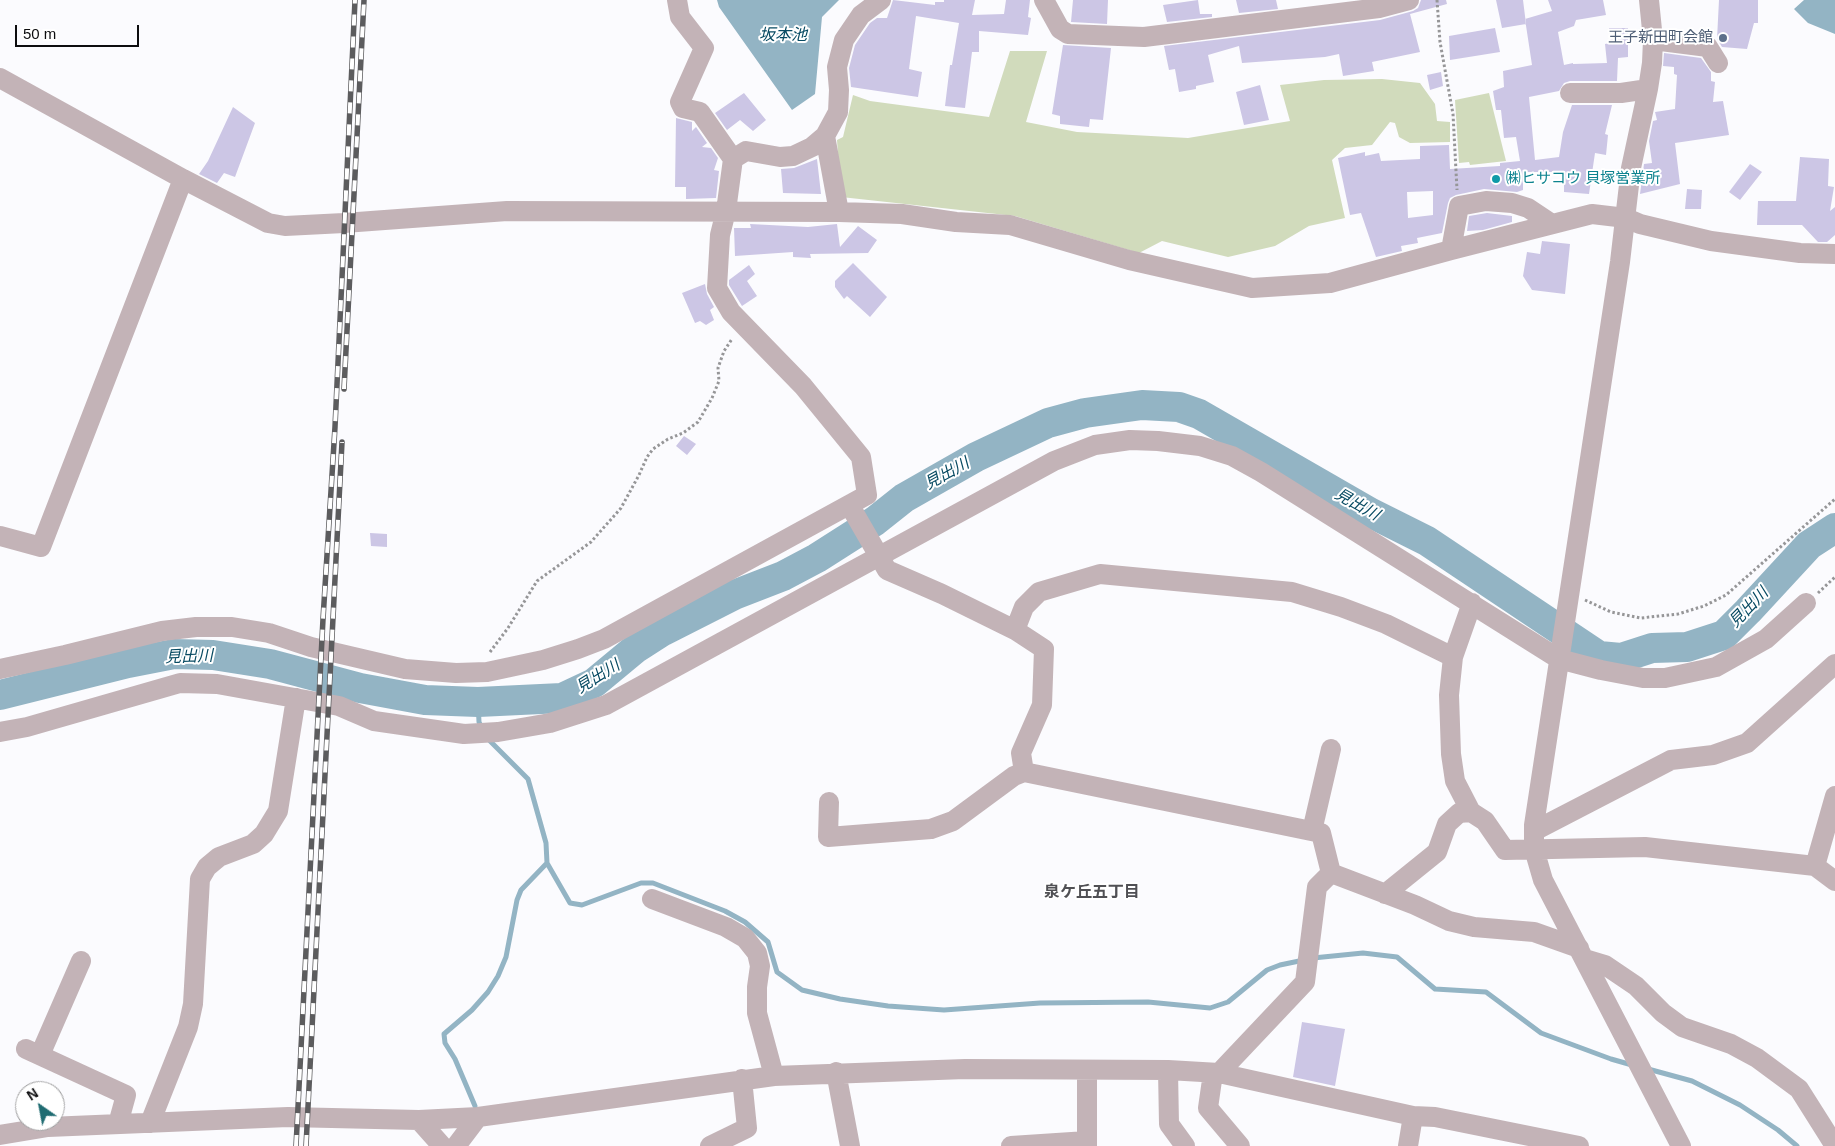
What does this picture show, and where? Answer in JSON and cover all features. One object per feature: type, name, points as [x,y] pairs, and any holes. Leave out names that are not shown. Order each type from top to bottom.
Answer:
[{"type":"street","points":[[0,669],[162,631],[196,627],[232,627],[269,634],[311,647],[405,669],[456,673],[487,672],[543,660],[604,639],[867,495],[861,457],[803,386],[731,312],[717,288],[720,235],[726,211],[733,159],[700,112],[683,108],[680,102],[704,48],[680,17],[677,0]]},
{"type":"street","points":[[733,159],[746,151],[780,157],[793,156],[812,147],[825,136],[838,112],[837,67],[844,40],[861,15],[881,0]]},
{"type":"street","points":[[1044,0],[1060,29],[1068,34],[1144,37],[1379,8],[1409,0]]},
{"type":"street","points":[[1649,0],[1653,40],[1652,63],[1631,168],[1626,218],[1534,840],[1543,880],[1680,1146]]},
{"type":"street","points":[[1653,40],[1708,47],[1718,63]]},
{"type":"street","points":[[0,78],[183,178],[268,222],[285,226],[507,211],[726,211],[902,214],[956,222],[1010,225],[1129,260],[1252,288],[1330,284],[1451,250],[1592,214],[1626,218],[1640,224],[1711,240],[1800,253],[1835,254]]},
{"type":"street","points":[[1570,93],[1621,93],[1648,90]]},
{"type":"street","points":[[825,136],[839,212]]},
{"type":"street","points":[[0,536],[41,547],[183,178]]},
{"type":"street","points":[[1451,250],[1459,206],[1486,201],[1512,203],[1528,208],[1552,224]]},
{"type":"street","points":[[0,732],[27,727],[180,683],[216,684],[296,698],[339,706],[374,722],[464,734],[498,732],[550,723],[606,705],[1054,461],[1095,445],[1130,440],[1200,446],[1232,456],[1261,472],[1560,659],[1601,670],[1643,678],[1665,678],[1716,667],[1766,639],[1806,603]]},
{"type":"street","points":[[850,506],[887,570],[942,594],[1015,630],[1044,649],[1042,705],[1021,753],[1024,772]]},
{"type":"street","points":[[1015,630],[1024,607],[1039,592],[1100,574],[1292,592],[1341,607],[1386,624],[1453,657]]},
{"type":"street","points":[[1472,603],[1453,657],[1449,694],[1451,754],[1455,781],[1471,812],[1484,821],[1505,850],[1534,840],[1672,760],[1712,755],[1747,743],[1835,664]]},
{"type":"street","points":[[150,1123],[188,1027],[193,1004],[200,879],[207,867],[218,857],[253,844],[264,834],[278,810],[296,698]]},
{"type":"street","points":[[1312,831],[1331,749]]},
{"type":"street","points":[[829,802],[828,838],[931,829],[953,821],[1014,776],[1024,772],[1321,833],[1331,873]]},
{"type":"street","points":[[1816,866],[1835,796]]},
{"type":"street","points":[[1385,894],[1437,852],[1447,824],[1458,813],[1471,812]]},
{"type":"street","points":[[1534,840],[1645,847],[1816,866],[1835,881]]},
{"type":"street","points":[[1331,873],[1415,905],[1449,921],[1474,927],[1534,932],[1605,965],[1636,986],[1662,1013],[1682,1027],[1731,1044],[1757,1058],[1799,1089],[1835,1146]]},
{"type":"street","points":[[1240,1146],[1208,1108],[1216,1073],[1305,982],[1318,888],[1331,873]]},
{"type":"street","points":[[652,899],[726,927],[745,938],[757,953],[760,966],[757,987],[757,1013],[774,1076]]},
{"type":"street","points":[[81,962],[33,1052],[126,1094],[118,1124]]},
{"type":"street","points":[[0,1134],[48,1127],[288,1117],[419,1120],[469,1135],[742,1079],[774,1076],[836,1072],[965,1069],[1168,1070],[1216,1073],[1413,1116],[1435,1117],[1579,1146]]},
{"type":"street","points":[[1168,1070],[1169,1124],[1185,1146]]},
{"type":"street","points":[[1011,1146],[1087,1144],[1086,1071]]},
{"type":"street","points":[[836,1072],[850,1146]]},
{"type":"street","points":[[710,1146],[747,1128],[742,1079]]},
{"type":"street","points":[[1408,1146],[1413,1116]]},
{"type":"street","points":[[419,1120],[442,1146]]},
{"type":"path","points":[[1437,0],[1440,42],[1453,114],[1459,206]]},
{"type":"path","points":[[475,673],[508,628],[537,581],[591,542],[621,508],[647,456],[653,449],[668,439],[683,433],[698,422],[712,398],[719,381],[718,368],[724,351],[742,324]]},
{"type":"path","points":[[1570,594],[1611,612],[1641,618],[1678,614],[1704,606],[1726,595],[1835,499]]},
{"type":"green space","points":[[1010,51],[1047,51],[1026,122],[1077,132],[1188,138],[1290,121],[1280,85],[1324,80],[1382,79],[1420,83],[1435,104],[1437,121],[1450,122],[1450,142],[1410,143],[1399,137],[1395,123],[1390,122],[1372,145],[1345,148],[1332,160],[1345,218],[1309,226],[1275,246],[1228,257],[1162,241],[1139,253],[1015,216],[841,197],[837,140],[843,137],[853,95],[870,101],[989,117]]},
{"type":"green space","points":[[1489,93],[1506,161],[1470,165],[1469,162],[1459,163],[1455,100]]},
{"type":"water","name":"坂本池","points":[[717,0],[839,0],[822,17],[815,94],[792,110],[719,7]]},
{"type":"water","points":[[1804,0],[1835,0],[1835,34],[1808,23],[1794,9]]},
{"type":"building","points":[[893,0],[935,5],[935,2],[944,2],[944,0],[975,0],[972,15],[1004,14],[1006,0],[1030,0],[1028,17],[1031,18],[1028,35],[979,31],[979,52],[972,52],[965,108],[945,106],[950,65],[952,65],[959,23],[916,16],[909,69],[922,72],[918,97],[851,87],[849,68],[855,45],[870,23],[877,18],[887,18]]},
{"type":"building","points":[[1073,0],[1108,0],[1107,24],[1071,22]]},
{"type":"building","points":[[1198,0],[1200,14],[1212,14],[1212,17],[1167,22],[1163,5]]},
{"type":"building","points":[[1236,0],[1276,0],[1278,9],[1239,13]]},
{"type":"building","points":[[1421,0],[1446,0],[1447,4],[1410,14],[1420,52],[1372,62],[1374,71],[1343,76],[1339,54],[1325,57],[1242,63],[1239,46],[1208,55],[1214,82],[1196,86],[1196,89],[1179,92],[1175,69],[1169,70],[1164,46],[1380,20],[1413,11],[1418,8]]},
{"type":"building","points":[[1496,0],[1523,0],[1526,24],[1502,28]]},
{"type":"building","points":[[1548,0],[1603,0],[1606,15],[1576,20],[1574,26],[1558,32],[1564,65],[1573,63],[1607,63],[1605,44],[1611,43],[1609,28],[1628,28],[1628,57],[1618,58],[1617,81],[1570,81],[1564,83],[1559,91],[1529,97],[1535,160],[1559,157],[1563,132],[1572,105],[1612,105],[1605,134],[1608,135],[1606,155],[1595,153],[1589,194],[1564,192],[1564,174],[1562,172],[1523,172],[1523,190],[1517,192],[1484,189],[1456,195],[1450,198],[1448,203],[1442,233],[1417,238],[1418,243],[1401,246],[1402,251],[1376,257],[1361,213],[1350,215],[1338,158],[1365,152],[1365,156],[1379,153],[1381,161],[1420,159],[1420,146],[1449,145],[1450,169],[1500,166],[1500,163],[1520,161],[1516,137],[1504,138],[1501,110],[1496,110],[1493,91],[1504,87],[1503,71],[1532,65],[1525,19],[1552,11]],"holes":[[[1433,191],[1433,215],[1408,218],[1407,192]]]},
{"type":"building","points":[[1719,0],[1758,0],[1758,23],[1754,23],[1747,49],[1722,47],[1717,39]]},
{"type":"building","points":[[1495,28],[1500,52],[1450,60],[1449,36]]},
{"type":"building","points":[[1063,45],[1111,48],[1103,120],[1090,119],[1089,127],[1060,124],[1060,116],[1052,114]]},
{"type":"building","points":[[1664,53],[1701,58],[1711,72],[1711,81],[1715,82],[1713,102],[1723,101],[1729,135],[1675,143],[1680,184],[1640,194],[1644,164],[1652,163],[1649,141],[1653,121],[1657,120],[1655,112],[1675,109],[1677,75],[1674,74],[1674,67],[1663,66]]},
{"type":"building","points":[[1441,72],[1443,86],[1430,90],[1427,75]]},
{"type":"building","points":[[1260,85],[1269,120],[1244,125],[1236,92]]},
{"type":"building","points":[[744,93],[766,120],[753,131],[740,120],[727,130],[715,113]]},
{"type":"building","points":[[233,107],[255,123],[235,177],[224,173],[217,183],[199,174],[208,161]]},
{"type":"building","points":[[676,118],[692,122],[692,131],[696,127],[707,143],[702,147],[711,148],[718,158],[714,170],[719,171],[716,198],[686,199],[686,187],[675,187]]},
{"type":"building","points":[[1800,157],[1829,159],[1828,186],[1834,187],[1830,211],[1835,207],[1835,235],[1827,242],[1818,242],[1802,225],[1757,225],[1758,201],[1796,201]]},
{"type":"building","points":[[817,159],[821,194],[783,193],[781,169],[794,168]]},
{"type":"building","points":[[1750,164],[1762,172],[1740,200],[1729,192]]},
{"type":"building","points":[[1687,189],[1702,190],[1701,209],[1685,209]]},
{"type":"building","points":[[1487,213],[1512,216],[1512,222],[1483,230],[1467,231],[1469,216]]},
{"type":"building","points":[[750,224],[808,227],[837,224],[840,247],[858,226],[877,240],[868,253],[810,254],[811,258],[793,257],[793,252],[735,256],[734,228],[751,228]]},
{"type":"building","points":[[1542,241],[1570,244],[1565,294],[1532,290],[1523,276],[1527,252],[1540,254]]},
{"type":"building","points":[[853,263],[887,297],[870,317],[847,296],[844,299],[835,287],[835,281]]},
{"type":"building","points":[[749,265],[755,274],[747,281],[757,296],[742,306],[729,285],[729,280]]},
{"type":"building","points":[[705,284],[707,294],[714,307],[710,310],[714,320],[706,325],[700,321],[695,323],[682,293]]},
{"type":"building","points":[[684,436],[696,444],[687,455],[676,446]]},
{"type":"building","points":[[370,533],[387,534],[387,547],[371,546]]},
{"type":"building","points":[[1302,1022],[1345,1029],[1335,1086],[1293,1077]]},
{"type":"waterway","name":"見出川","points":[[0,695],[128,663],[174,654],[213,655],[270,664],[360,688],[425,700],[478,702],[562,698],[594,683],[635,649],[663,631],[734,595],[783,576],[817,558],[875,521],[904,498],[976,457],[1048,423],[1085,413],[1142,405],[1179,407],[1199,414],[1371,513],[1427,541],[1599,656],[1621,658],[1652,648],[1687,647],[1724,635],[1809,545],[1835,528]]},
{"type":"waterway","points":[[478,702],[479,722],[482,728]]},
{"type":"waterway","points":[[487,738],[528,779],[546,843],[547,863],[570,903],[582,905],[641,883],[653,883],[725,911],[745,922],[768,942],[777,972],[802,990],[840,999],[888,1006],[944,1010],[1040,1003],[1148,1002],[1210,1008],[1228,1002],[1267,970],[1304,960]]},
{"type":"waterway","points":[[475,1106],[455,1059],[445,1043],[444,1034],[472,1010],[488,992],[498,976],[506,957],[517,900],[521,890],[547,863]]},
{"type":"waterway","points":[[1313,958],[1363,953],[1397,957],[1435,989],[1486,992],[1541,1033],[1632,1065]]},
{"type":"waterway","points":[[1648,1069],[1692,1081],[1740,1105],[1778,1130],[1797,1146]]},
{"type":"railway","points":[[296,1146],[323,619],[335,427],[355,0]]},
{"type":"railway","points":[[344,389],[364,0]]},
{"type":"railway","points":[[306,1146],[342,442]]},
{"type":"place","name":"王子新田町会館","points":[[1723,38]]},
{"type":"place","name":"㈱ヒサコウ 貝塚営業所","points":[[1496,179]]},
{"type":"district","name":"泉ケ丘五丁目","points":[[1092,893]]}]
